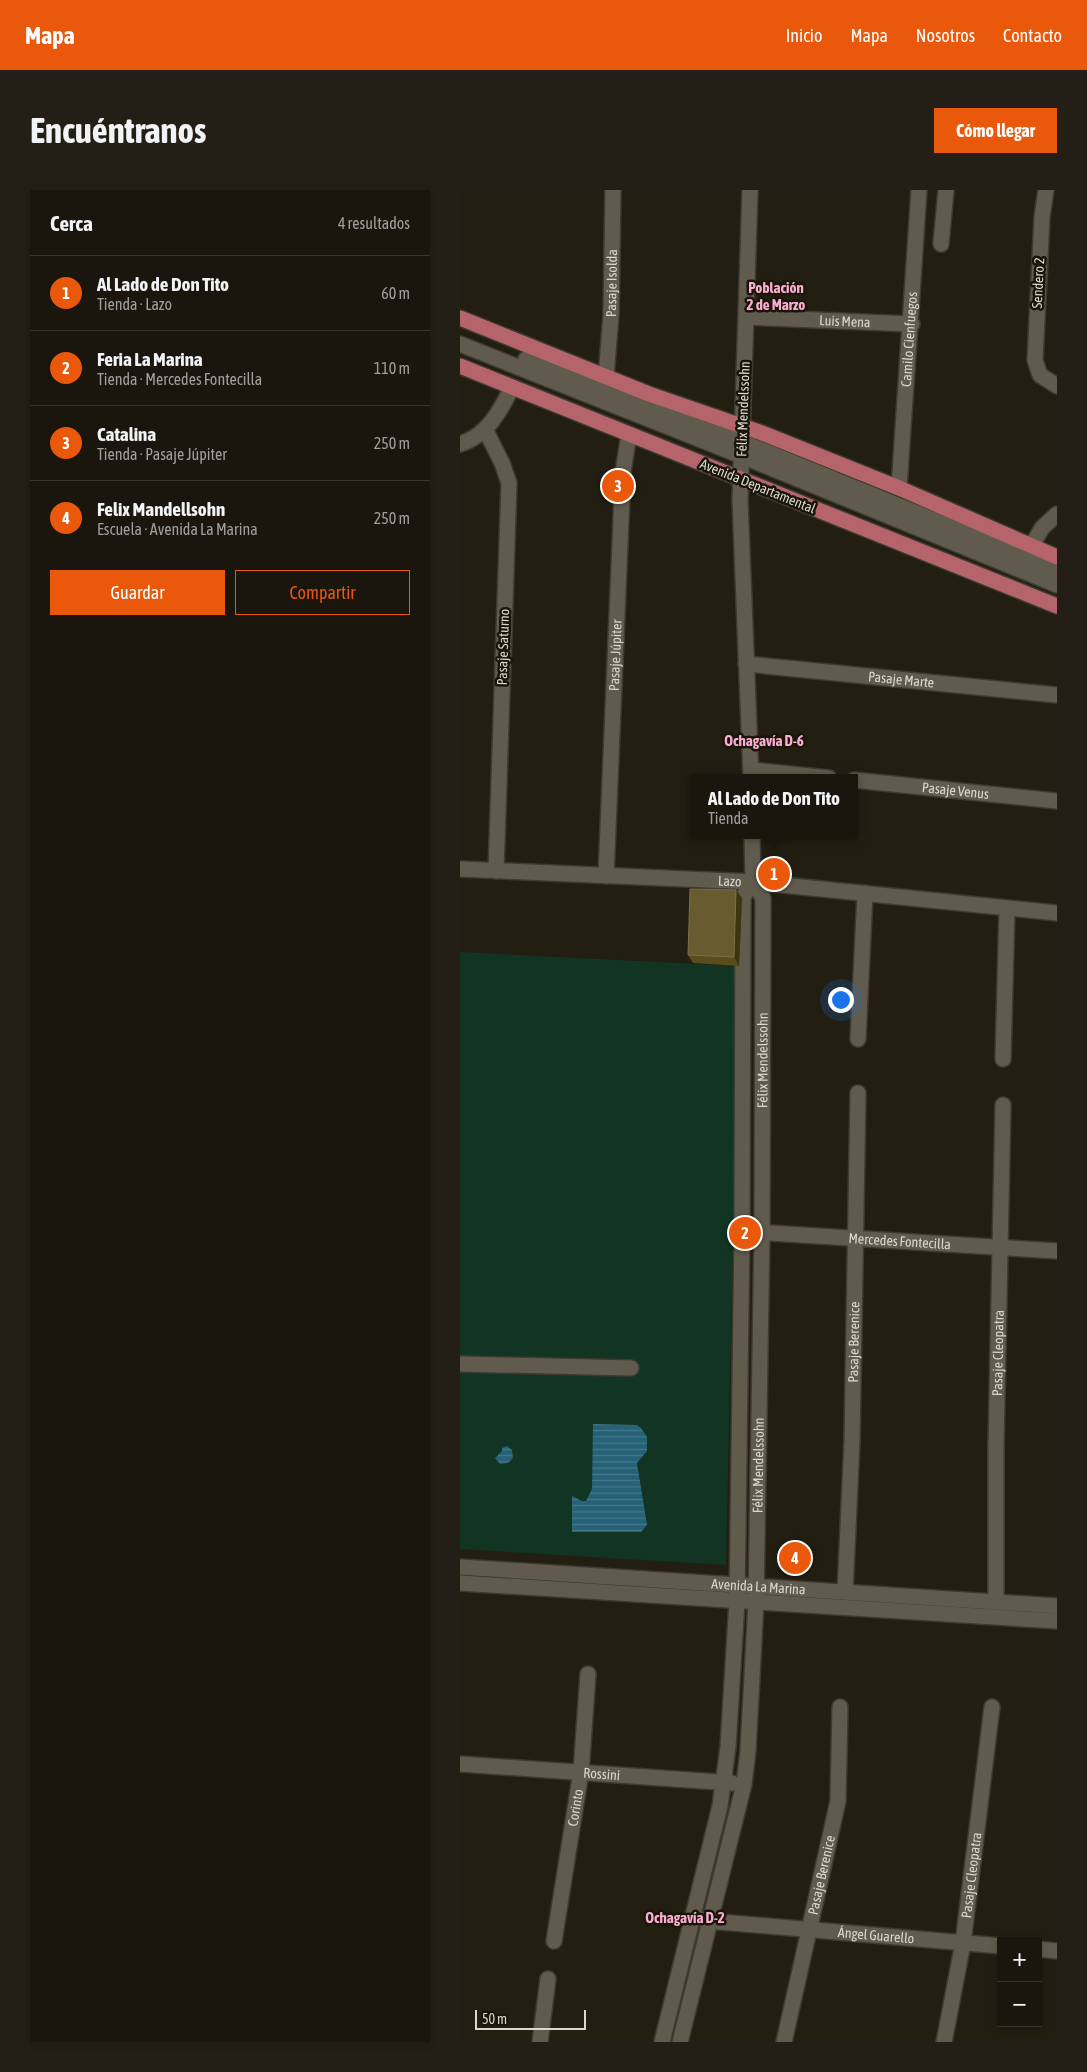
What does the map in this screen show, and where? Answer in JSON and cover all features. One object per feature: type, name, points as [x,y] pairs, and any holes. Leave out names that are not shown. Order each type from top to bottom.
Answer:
[{"type":"main road","points":[[460,318],[683,407],[742,426],[899,488],[1057,557]]},
{"type":"main road","name":"Avenida Departamental","points":[[460,366],[1057,606]]},
{"type":"street","name":"Pasaje Isolda","points":[[606,377],[611,315],[613,190]]},
{"type":"street","name":"Félix Mendelssohn","points":[[750,190],[741,479],[751,774]]},
{"type":"street","name":"Camilo Cienfuegos","points":[[899,488],[912,324],[919,190]]},
{"type":"street","points":[[941,244],[946,190]]},
{"type":"street","name":"Sendero 2","points":[[1046,190],[1042,217],[1034,360],[1040,375],[1057,386]]},
{"type":"street","name":"Luis Mena","points":[[747,317],[912,324]]},
{"type":"street","points":[[460,334],[741,449],[1057,585]]},
{"type":"street","points":[[460,344],[1057,570]]},
{"type":"street","points":[[460,444],[484,429],[499,414],[512,387]]},
{"type":"street","name":"Pasaje Saturno","points":[[484,429],[502,463],[509,483],[496,871]]},
{"type":"street","name":"Pasaje Júpiter","points":[[606,876],[623,472],[629,434]]},
{"type":"street","points":[[1031,547],[1042,528],[1057,514]]},
{"type":"street","name":"Pasaje Marte","points":[[746,664],[1057,696]]},
{"type":"street","name":"Pasaje Venus","points":[[858,780],[1057,801]]},
{"type":"street","name":"Félix Mendelssohn","points":[[680,2042],[744,1784],[748,1751],[756,1602],[762,1232],[763,898],[753,882],[752,839]]},
{"type":"street","name":"Lazo","points":[[460,869],[753,882],[1057,913]]},
{"type":"street","name":"Félix Mendelssohn","points":[[662,2042],[724,1782],[728,1747],[738,1601],[743,897],[753,882]]},
{"type":"street","points":[[858,1040],[865,893]]},
{"type":"street","points":[[1003,1059],[1007,909]]},
{"type":"street","name":"Pasaje Berenice","points":[[845,1592],[853,1403],[858,1093]]},
{"type":"street","name":"Pasaje Cleopatra","points":[[996,1602],[996,1446],[1002,1106]]},
{"type":"street","name":"Mercedes Fontecilla","points":[[742,1232],[1057,1251]]},
{"type":"street","points":[[460,1364],[630,1368]]},
{"type":"street","name":"Avenida La Marina","points":[[460,1567],[845,1592],[912,1604],[1057,1621]]},
{"type":"street","points":[[500,1586],[501,1570]]},
{"type":"street","name":"Avenida La Marina","points":[[460,1584],[756,1602],[912,1604],[996,1602],[1057,1606]]},
{"type":"street","name":"Corinto","points":[[554,1941],[580,1772],[588,1674]]},
{"type":"street","name":"Pasaje Berenice","points":[[784,2042],[838,1801],[840,1707]]},
{"type":"street","name":"Pasaje Cleopatra","points":[[944,2042],[962,1943],[992,1707]]},
{"type":"street","name":"Rossini","points":[[460,1764],[744,1784]]},
{"type":"street","name":"Ángel Guarello","points":[[692,1917],[709,1922],[997,1946]]},
{"type":"street","points":[[1042,1949],[1057,1951]]},
{"type":"street","points":[[540,2042],[548,1979]]},
{"type":"green space","points":[[460,952],[739,966],[726,1565],[460,1549]]},
{"type":"water","points":[[593,1424],[637,1425],[647,1437],[647,1451],[637,1463],[647,1525],[641,1532],[572,1532],[572,1496],[586,1501],[592,1489]]},
{"type":"water","points":[[507,1446],[512,1450],[513,1458],[508,1463],[500,1464],[495,1458],[502,1451],[502,1448]]},
{"type":"building","points":[[690,889],[736,890],[734,957],[688,955]]},
{"type":"place","name":"Catalina","points":[[618,486]]},
{"type":"place","name":"Al Lado de Don Tito","points":[[774,874]]},
{"type":"place","name":"Feria La Marina","points":[[745,1233]]},
{"type":"place","name":"Felix Mandellsohn","points":[[795,1558]]},
{"type":"district","name":"Población 2 de Marzo","points":[[776,296]]},
{"type":"district","name":"Ochagavía D-6","points":[[764,741]]},
{"type":"district","name":"Ochagavía D-2","points":[[685,1918]]}]
